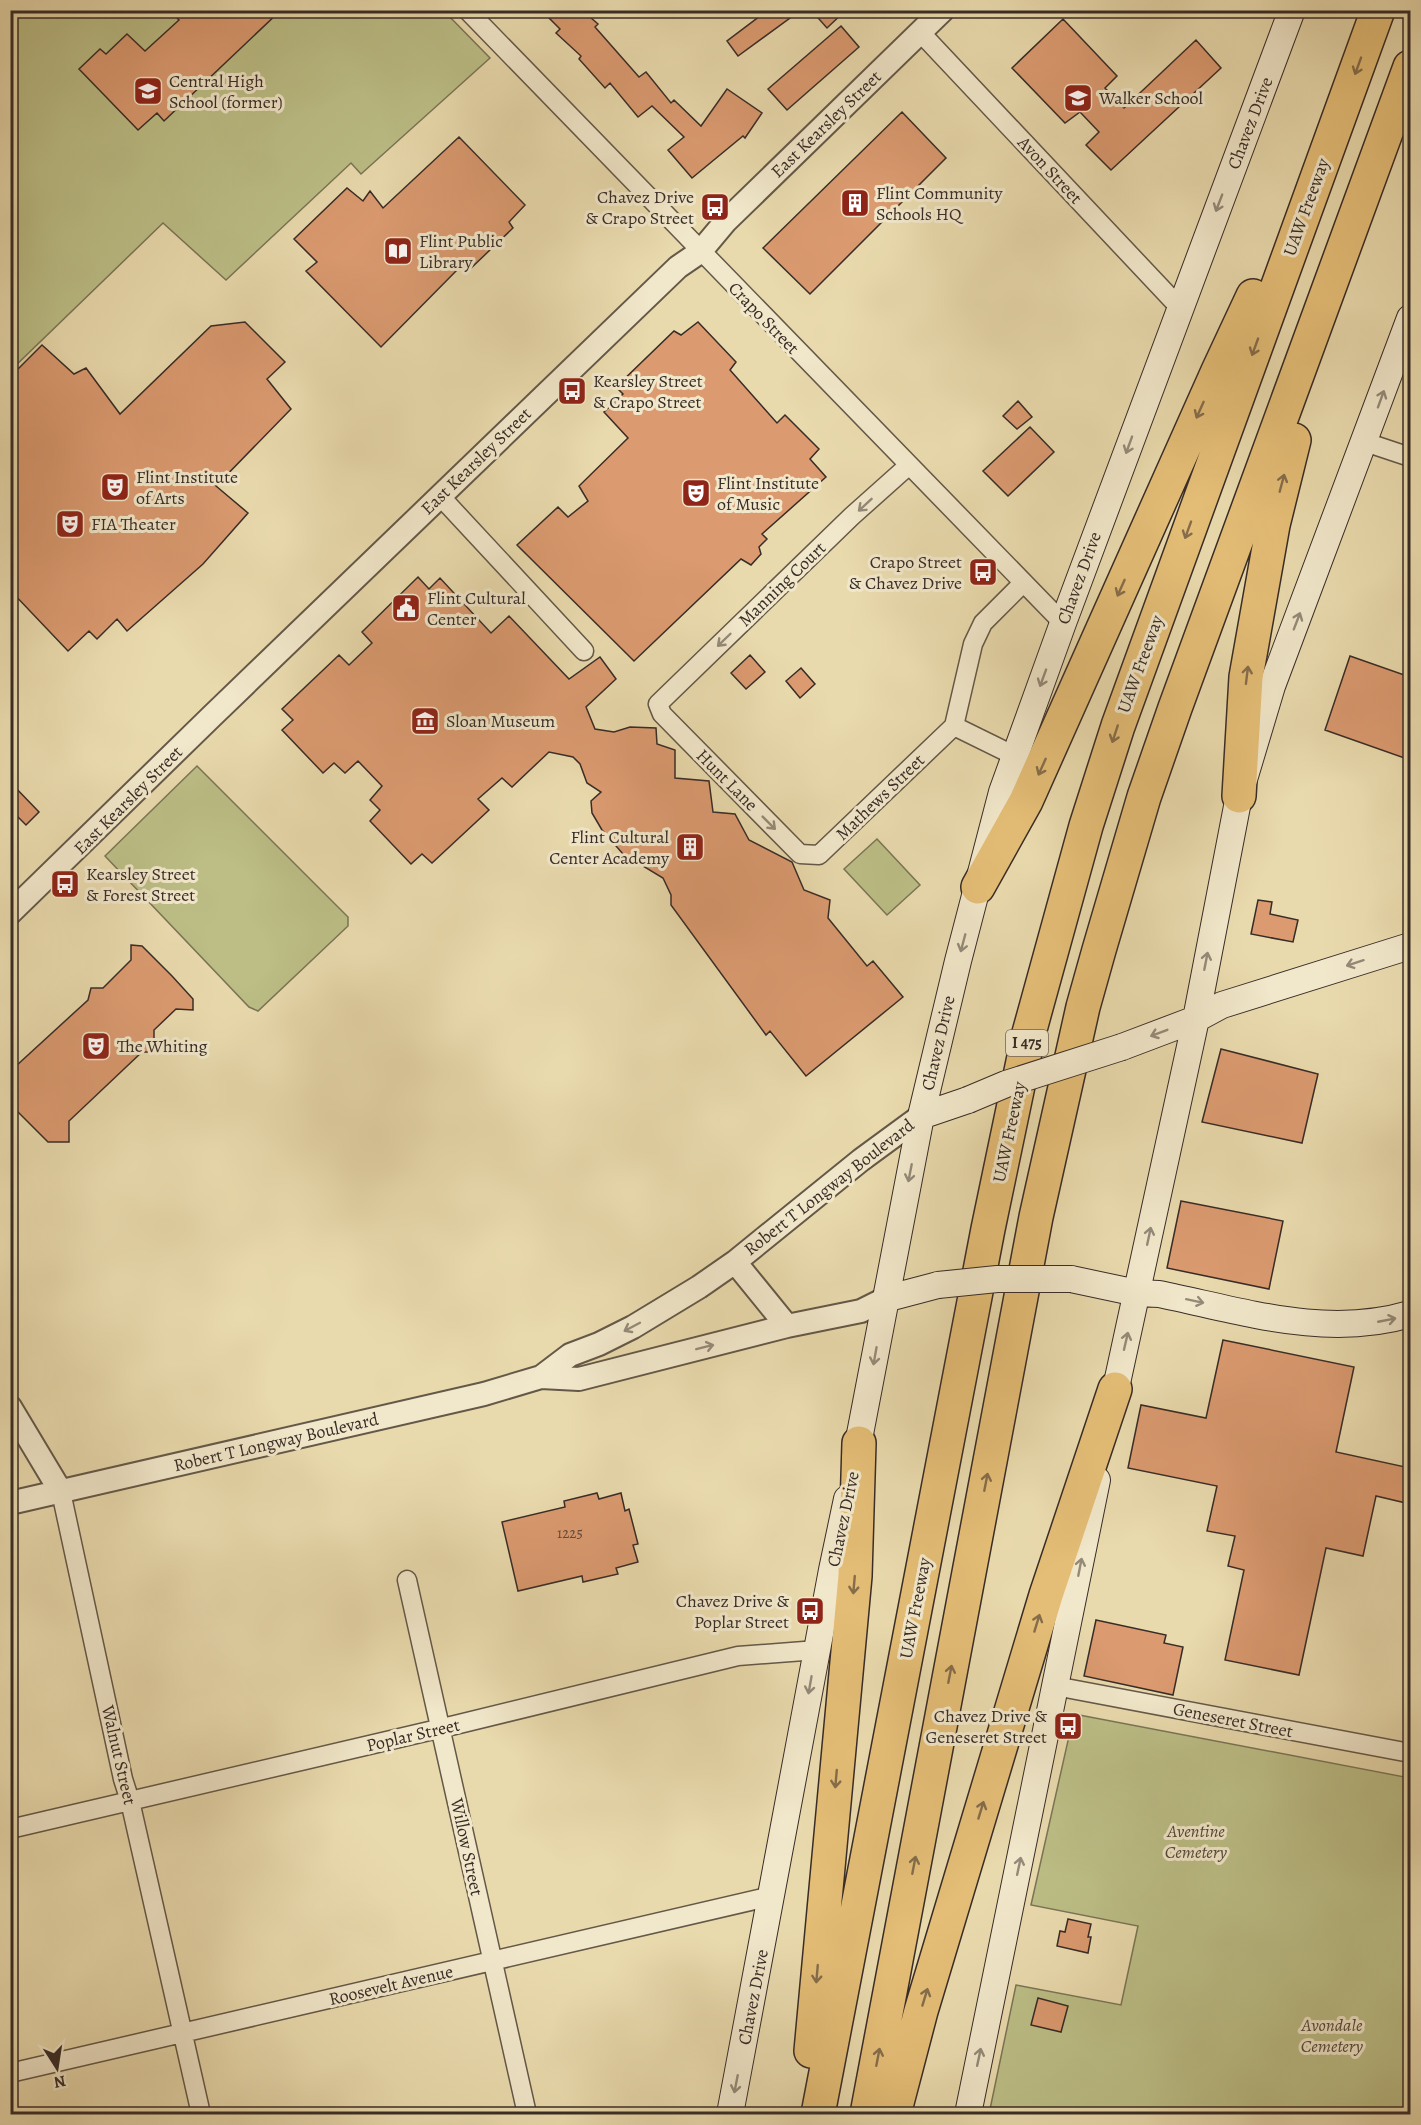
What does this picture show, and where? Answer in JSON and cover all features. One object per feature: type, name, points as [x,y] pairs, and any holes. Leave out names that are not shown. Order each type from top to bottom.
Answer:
[{"type":"highway","name":"UAW Freeway","points":[[818,2115],[988,1229],[1029,1033],[1086,825],[1118,726],[1378,10]]},
{"type":"highway","name":"I 475","points":[[867,2115],[1036,1217],[1083,1007],[1144,797],[1171,719],[1361,206],[1410,67]]},
{"type":"highway","points":[[978,887],[1026,801],[1218,371],[1341,110]]},
{"type":"highway","points":[[1239,796],[1246,677],[1273,525],[1281,488],[1361,206]]},
{"type":"highway","points":[[894,2115],[921,2011],[1046,1596],[1115,1389]]},
{"type":"highway","points":[[808,2115],[818,1970],[855,1576],[859,1443]]},
{"type":"main road","name":"Chavez Drive","points":[[730,2115],[817,1650],[921,1116],[1002,792],[1292,10]]},
{"type":"main road","points":[[968,2115],[1115,1389],[1196,1019],[1239,796],[1272,686],[1410,318]]},
{"type":"main road","name":"Robert T Longway Boulevard","points":[[921,1116],[1006,1084],[1122,1047],[1196,1019],[1222,1005],[1410,945]]},
{"type":"main road","name":"Robert T Longway Boulevard","points":[[885,1299],[938,1285],[997,1279],[1071,1279],[1137,1293],[1159,1294],[1293,1322],[1370,1323],[1410,1314]]},
{"type":"street","name":"Crapo Street","points":[[467,10],[1063,623]]},
{"type":"street","name":"East Kearsley Street","points":[[10,913],[678,267],[700,252],[726,221],[943,10]]},
{"type":"street","name":"Avon Street","points":[[920,32],[1180,308]]},
{"type":"street","points":[[1365,442],[1410,457]]},
{"type":"street","name":"Manning Court","points":[[658,704],[843,525],[908,466]]},
{"type":"street","points":[[440,495],[456,515],[584,651]]},
{"type":"street","points":[[1015,756],[954,726],[973,644],[983,623],[1023,584]]},
{"type":"street","name":"Hunt Lane","points":[[658,704],[662,714],[800,854]]},
{"type":"street","name":"Mathews Street","points":[[800,854],[819,855],[954,726]]},
{"type":"street","name":"Robert T Longway Boulevard","points":[[541,1377],[570,1355],[599,1344],[668,1307],[735,1262],[861,1160],[921,1116]]},
{"type":"street","points":[[735,1262],[787,1326]]},
{"type":"street","name":"Robert T Longway Boulevard","points":[[10,1503],[484,1394],[541,1377],[579,1379],[787,1326],[861,1311],[885,1299]]},
{"type":"street","name":"Walnut Street","points":[[10,1407],[61,1492],[123,1779],[130,1801],[201,2115]]},
{"type":"street","name":"Willow Street","points":[[407,1580],[527,2115]]},
{"type":"street","name":"Poplar Street","points":[[10,1829],[738,1656],[817,1650]]},
{"type":"street","name":"Geneseret Street","points":[[1056,1686],[1410,1753]]},
{"type":"street","name":"Roosevelt Avenue","points":[[10,2073],[772,1896]]},
{"type":"green space","points":[[11,11],[444,11],[490,58],[361,174],[351,163],[226,280],[163,223],[11,370]]},
{"type":"green space","points":[[197,766],[348,917],[348,926],[258,1011],[249,1007],[105,856]]},
{"type":"green space","points":[[877,839],[920,885],[887,915],[844,869]]},
{"type":"green space","points":[[1074,1714],[1410,1778],[1410,2114],[989,2114],[1016,1985],[1121,2005],[1138,1926],[1031,1905]]},
{"type":"building","name":"Central High School (former)","points":[[169,10],[281,10],[164,121],[157,113],[138,130],[79,69],[100,49],[106,54],[127,34],[145,51],[179,20]]},
{"type":"building","points":[[541,10],[582,10],[598,24],[595,27],[639,77],[646,72],[671,103],[674,100],[701,126],[727,89],[762,113],[745,138],[743,136],[692,178],[668,150],[684,137],[652,106],[638,117],[610,83],[605,88],[579,59],[581,56],[556,33],[560,29]]},
{"type":"building","points":[[768,10],[801,10],[738,56],[727,41]]},
{"type":"building","points":[[811,10],[846,10],[827,28]]},
{"type":"building","name":"Walker School","points":[[1063,19],[1117,76],[1105,88],[1124,108],[1196,40],[1221,68],[1111,170],[1086,145],[1099,132],[1080,112],[1065,123],[1012,68]]},
{"type":"building","points":[[841,26],[859,47],[787,110],[768,89]]},
{"type":"building","name":"Flint Community Schools HQ","points":[[902,112],[946,158],[810,294],[763,248]]},
{"type":"building","name":"Flint Public Library","points":[[459,137],[525,205],[509,222],[513,228],[468,271],[461,266],[381,347],[306,271],[317,262],[294,239],[347,188],[363,201],[370,191],[383,208]]},
{"type":"building","name":"Flint Institute of Arts","points":[[245,322],[285,362],[267,379],[291,409],[216,486],[248,513],[203,564],[127,631],[117,619],[97,639],[89,631],[68,651],[10,590],[10,377],[42,345],[74,374],[86,368],[120,414],[211,326]]},
{"type":"building","name":"Flint Institute of Music","points":[[698,322],[736,362],[730,370],[777,423],[785,415],[819,449],[810,459],[826,477],[762,534],[767,539],[759,547],[761,554],[751,565],[741,559],[634,661],[517,545],[558,507],[568,517],[588,501],[579,486],[628,438],[604,412],[623,394],[616,387],[674,331],[681,335]]},
{"type":"building","points":[[1018,401],[1032,417],[1017,429],[1003,416]]},
{"type":"building","points":[[1030,427],[1054,452],[1008,496],[983,471]]},
{"type":"building","points":[[418,577],[429,589],[440,578],[491,633],[509,616],[569,679],[600,657],[616,679],[586,707],[595,729],[614,732],[630,727],[656,728],[657,744],[675,750],[675,778],[709,781],[713,812],[735,814],[749,840],[792,862],[804,890],[830,900],[828,918],[867,966],[873,961],[903,997],[806,1076],[770,1031],[766,1035],[671,905],[671,895],[663,878],[623,854],[602,830],[592,813],[591,801],[601,792],[587,783],[580,764],[573,757],[549,752],[512,787],[502,778],[478,799],[489,810],[432,863],[422,854],[411,864],[370,821],[380,810],[370,800],[382,786],[358,761],[345,773],[334,763],[323,773],[282,730],[293,720],[282,709],[339,655],[349,665],[372,643],[362,632]]},
{"type":"building","points":[[750,655],[765,672],[746,689],[731,673]]},
{"type":"building","points":[[1350,656],[1410,677],[1410,760],[1325,730]]},
{"type":"building","points":[[801,668],[815,684],[800,698],[786,681]]},
{"type":"building","points":[[10,782],[39,812],[26,825],[10,809]]},
{"type":"building","points":[[1258,900],[1272,902],[1270,914],[1298,920],[1293,942],[1251,934]]},
{"type":"building","name":"The Whiting","points":[[131,945],[142,946],[172,976],[193,999],[193,1010],[176,1009],[154,1030],[154,1052],[142,1052],[69,1121],[69,1142],[48,1142],[10,1104],[10,1066],[16,1066],[88,1000],[91,988],[103,988],[131,960]]},
{"type":"building","points":[[1221,1049],[1318,1074],[1302,1143],[1202,1122]]},
{"type":"building","points":[[1181,1201],[1283,1221],[1269,1289],[1167,1268]]},
{"type":"building","points":[[1223,1340],[1354,1367],[1336,1452],[1410,1468],[1410,1504],[1376,1496],[1363,1556],[1326,1548],[1299,1675],[1225,1660],[1244,1570],[1228,1566],[1235,1536],[1207,1531],[1217,1486],[1128,1468],[1141,1405],[1206,1418]]},
{"type":"building","points":[[597,1493],[599,1499],[621,1493],[625,1511],[629,1509],[638,1544],[633,1545],[638,1562],[616,1568],[618,1574],[583,1582],[582,1576],[518,1591],[502,1522],[565,1507],[564,1501]]},
{"type":"building","points":[[1096,1620],[1166,1635],[1164,1643],[1183,1647],[1173,1695],[1084,1676]]},
{"type":"building","points":[[1068,1919],[1091,1924],[1088,1953],[1057,1946],[1060,1931],[1065,1932]]},
{"type":"building","points":[[1038,1998],[1068,2006],[1061,2032],[1031,2025]]},
{"type":"place","name":"Central High School (former)","points":[[148,91]]},
{"type":"place","name":"Walker School","points":[[1078,98]]},
{"type":"place","name":"Flint Community Schools HQ","points":[[855,203]]},
{"type":"place","name":"Chavez Drive & Crapo Street","points":[[715,207]]},
{"type":"place","name":"Flint Public Library","points":[[398,251]]},
{"type":"place","name":"Kearsley Street & Crapo Street","points":[[572,391]]},
{"type":"place","name":"Flint Institute of Arts","points":[[115,487]]},
{"type":"place","name":"Flint Institute of Music","points":[[696,493]]},
{"type":"place","name":"FIA Theater","points":[[70,524]]},
{"type":"place","name":"Crapo Street & Chavez Drive","points":[[983,572]]},
{"type":"place","name":"Flint Cultural Center","points":[[406,608]]},
{"type":"place","name":"Sloan Museum","points":[[425,721]]},
{"type":"place","name":"Flint Cultural Center Academy","points":[[690,847]]},
{"type":"place","name":"Kearsley Street & Forest Street","points":[[65,884]]},
{"type":"place","name":"The Whiting","points":[[96,1046]]},
{"type":"place","name":"Chavez Drive & Poplar Street","points":[[810,1611]]},
{"type":"place","name":"Chavez Drive & Geneseret Street","points":[[1068,1726]]},
{"type":"park label","name":"Aventine Cemetery","points":[[1196,1841]]},
{"type":"park label","name":"Avondale Cemetery","points":[[1332,2035]]}]
